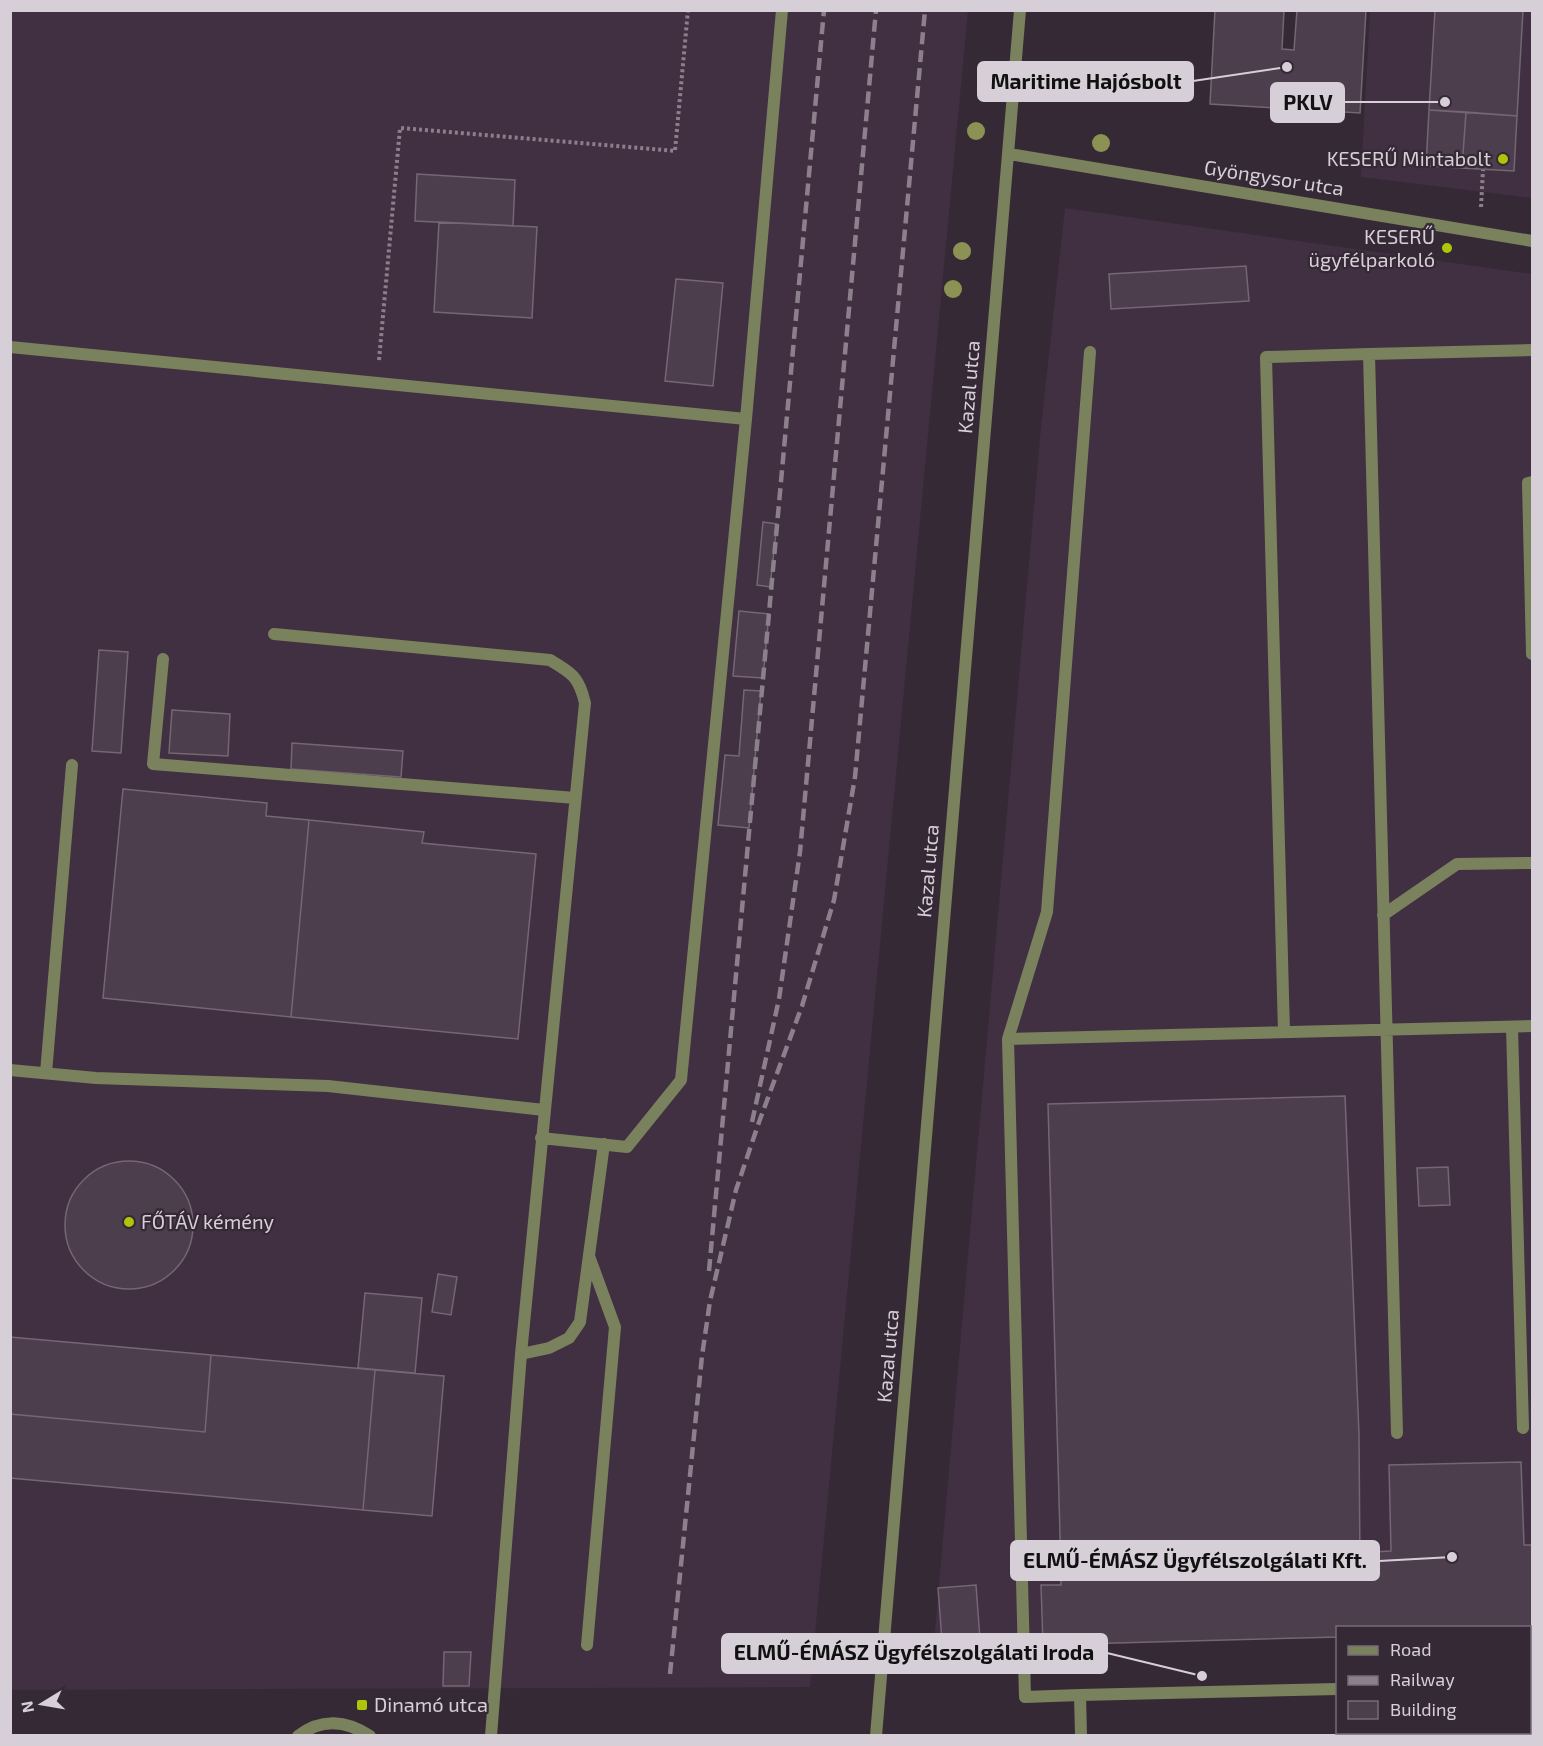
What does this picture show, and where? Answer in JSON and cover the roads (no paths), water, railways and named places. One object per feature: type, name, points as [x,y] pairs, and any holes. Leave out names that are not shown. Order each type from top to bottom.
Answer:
[{"type":"street","points":[[541,1138],[627,1147],[681,1080],[746,419],[782,10]]},
{"type":"street","name":"Kazal utca","points":[[876,1736],[1020,10]]},
{"type":"street","name":"Gyöngysor utca","points":[[1009,154],[1533,241]]},
{"type":"street","points":[[10,347],[746,419]]},
{"type":"street","points":[[1284,1032],[1266,357],[1533,350]]},
{"type":"street","points":[[1090,352],[1047,912],[1008,1040],[1025,1697],[1336,1689]]},
{"type":"street","points":[[1369,354],[1397,1433]]},
{"type":"street","points":[[1533,482],[1528,483],[1533,654]]},
{"type":"street","points":[[274,634],[550,660],[572,673],[581,686],[585,703],[521,1354],[491,1736]]},
{"type":"street","points":[[163,659],[153,764],[575,798]]},
{"type":"street","points":[[45,1073],[72,765]]},
{"type":"street","points":[[1383,915],[1457,864],[1533,863]]},
{"type":"street","points":[[1008,1040],[1533,1026]]},
{"type":"street","points":[[1512,1027],[1523,1428]]},
{"type":"street","points":[[10,1070],[96,1078],[328,1086],[544,1110]]},
{"type":"street","points":[[521,1354],[549,1348],[569,1338],[580,1322],[604,1144]]},
{"type":"street","points":[[587,1645],[615,1327],[589,1256]]},
{"type":"street","points":[[1080,1695],[1081,1736]]},
{"type":"street","points":[[298,1736],[307,1729],[324,1723],[342,1723],[358,1728],[370,1736]]},
{"type":"railway","points":[[709,1271],[824,10]]},
{"type":"railway","points":[[752,1122],[779,999],[800,852],[876,10]]},
{"type":"railway","points":[[670,1674],[702,1356],[710,1301],[736,1190],[802,1006],[834,900],[855,777],[925,10]]},
{"type":"place","name":"Maritime Hajósbolt","points":[[1287,67]]},
{"type":"place","name":"PKLV","points":[[1445,102]]},
{"type":"place","name":"KESERŰ Mintabolt","points":[[1503,159]]},
{"type":"place","name":"KESERŰ ügyfélparkoló","points":[[1447,248]]},
{"type":"place","name":"FŐTÁV kémény","points":[[129,1222]]},
{"type":"place","name":"ELMŰ-ÉMÁSZ Ügyfélszolgálati Kft.","points":[[1452,1557]]},
{"type":"place","name":"ELMŰ-ÉMÁSZ Ügyfélszolgálati Iroda","points":[[1202,1676]]},
{"type":"place","name":"Dinamó utca","points":[[362,1705]]}]
